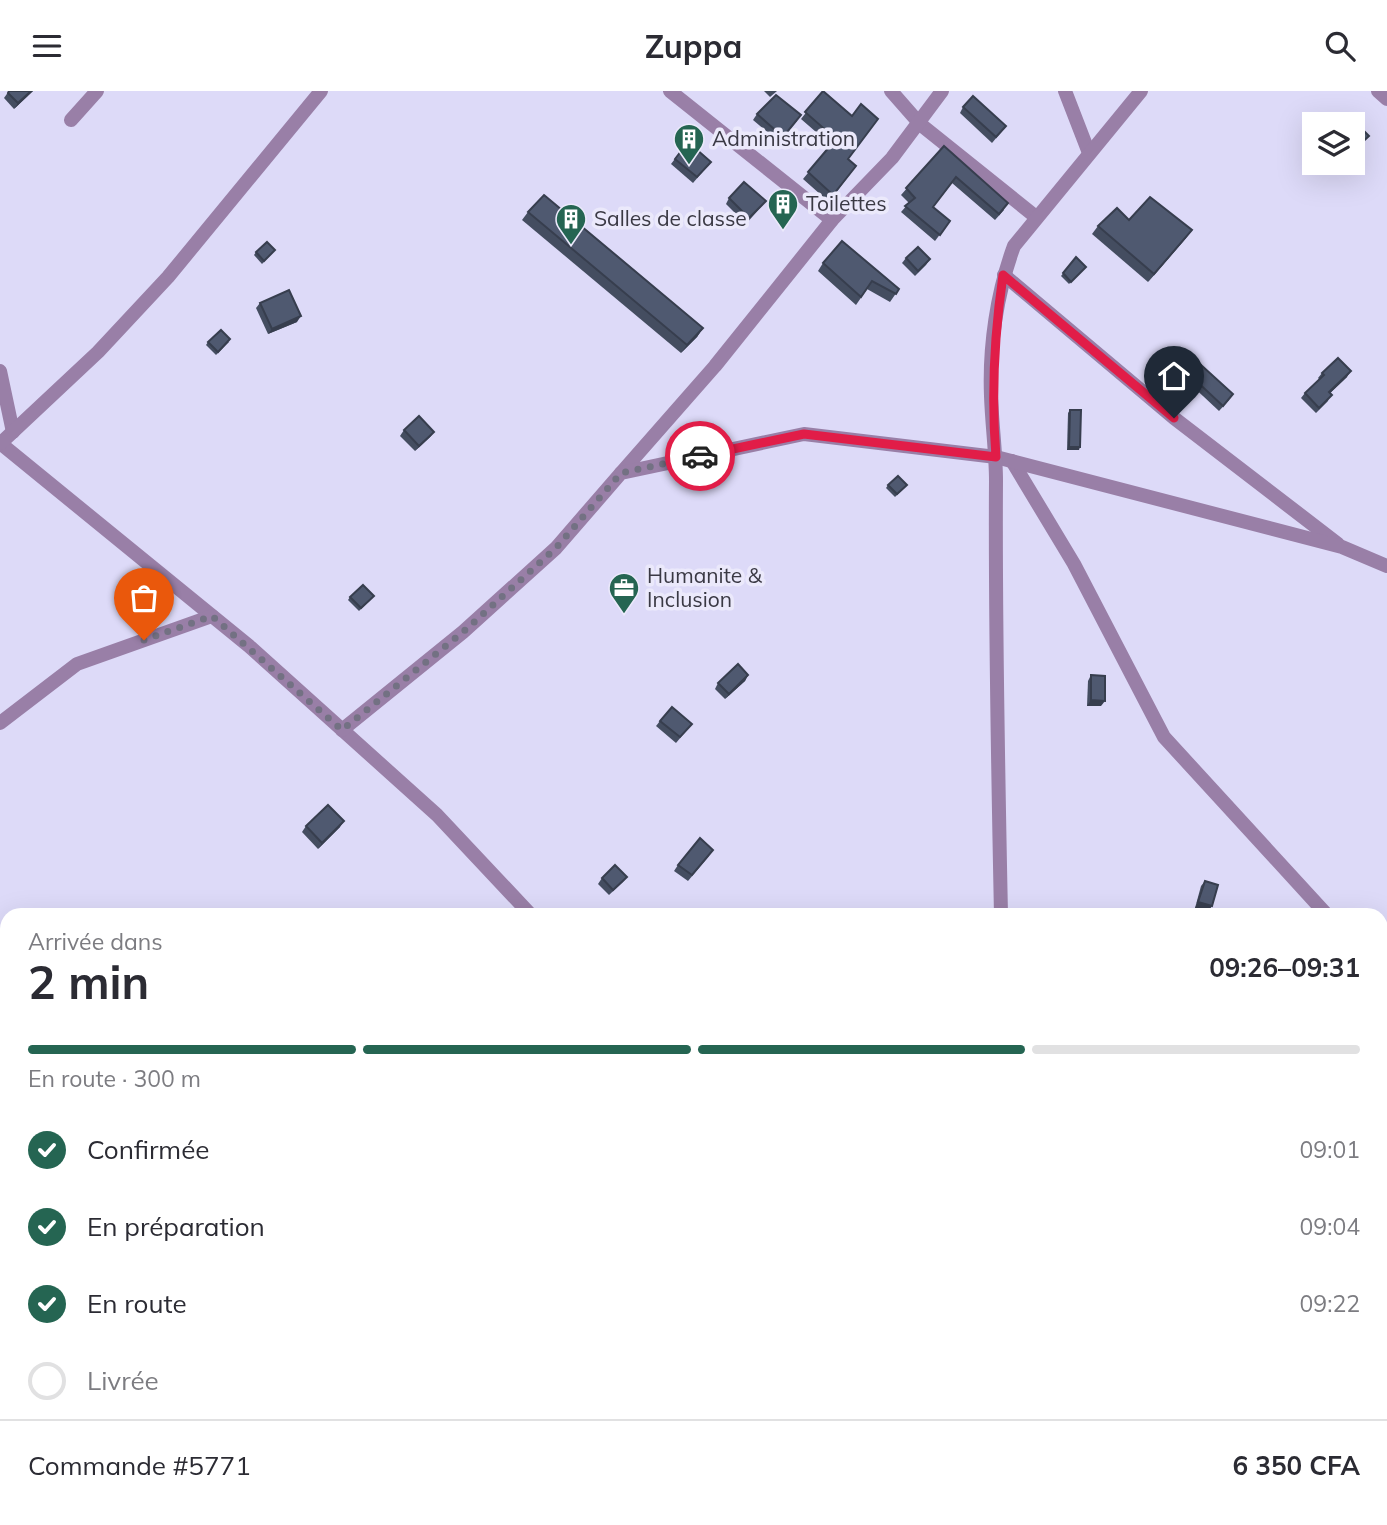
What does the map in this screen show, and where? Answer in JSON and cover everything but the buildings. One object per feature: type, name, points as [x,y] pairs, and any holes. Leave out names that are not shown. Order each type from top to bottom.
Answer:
[{"type":"street","points":[[71,120],[97,91]]},
{"type":"street","points":[[321,91],[168,277],[98,352],[0,443],[212,616],[342,730],[437,815],[524,908]]},
{"type":"street","points":[[670,91],[832,220]]},
{"type":"street","points":[[891,91],[920,124],[1036,217]]},
{"type":"street","points":[[342,730],[463,632],[556,548],[715,366],[832,220],[864,190],[920,124],[942,91]]},
{"type":"street","points":[[1065,91],[1089,153]]},
{"type":"street","points":[[1001,908],[995,651],[996,457],[991,394],[995,328],[1003,275],[1014,246],[1141,91]]},
{"type":"street","points":[[1378,91],[1387,99]]},
{"type":"street","points":[[1003,275],[1174,418],[1342,547]]},
{"type":"street","points":[[0,371],[13,432]]},
{"type":"street","points":[[621,473],[804,434],[996,457],[1342,547],[1387,566]]},
{"type":"street","points":[[1012,461],[1074,564],[1164,737],[1319,908]]},
{"type":"street","points":[[0,723],[77,664],[212,616]]},
{"type":"way so far","points":[[144,640],[212,616],[342,730],[463,632],[556,548],[621,473],[700,456]]},
{"type":"place","name":"Administration","points":[[689,166]]},
{"type":"place","name":"Toilettes","points":[[783,231]]},
{"type":"place","name":"Salles de classe","points":[[571,246]]},
{"type":"place","name":"Humanite & Inclusion","points":[[624,615]]},
{"type":"route","points":[[700,456],[804,434],[996,457],[991,394],[995,328],[1003,275],[1174,418]]}]
